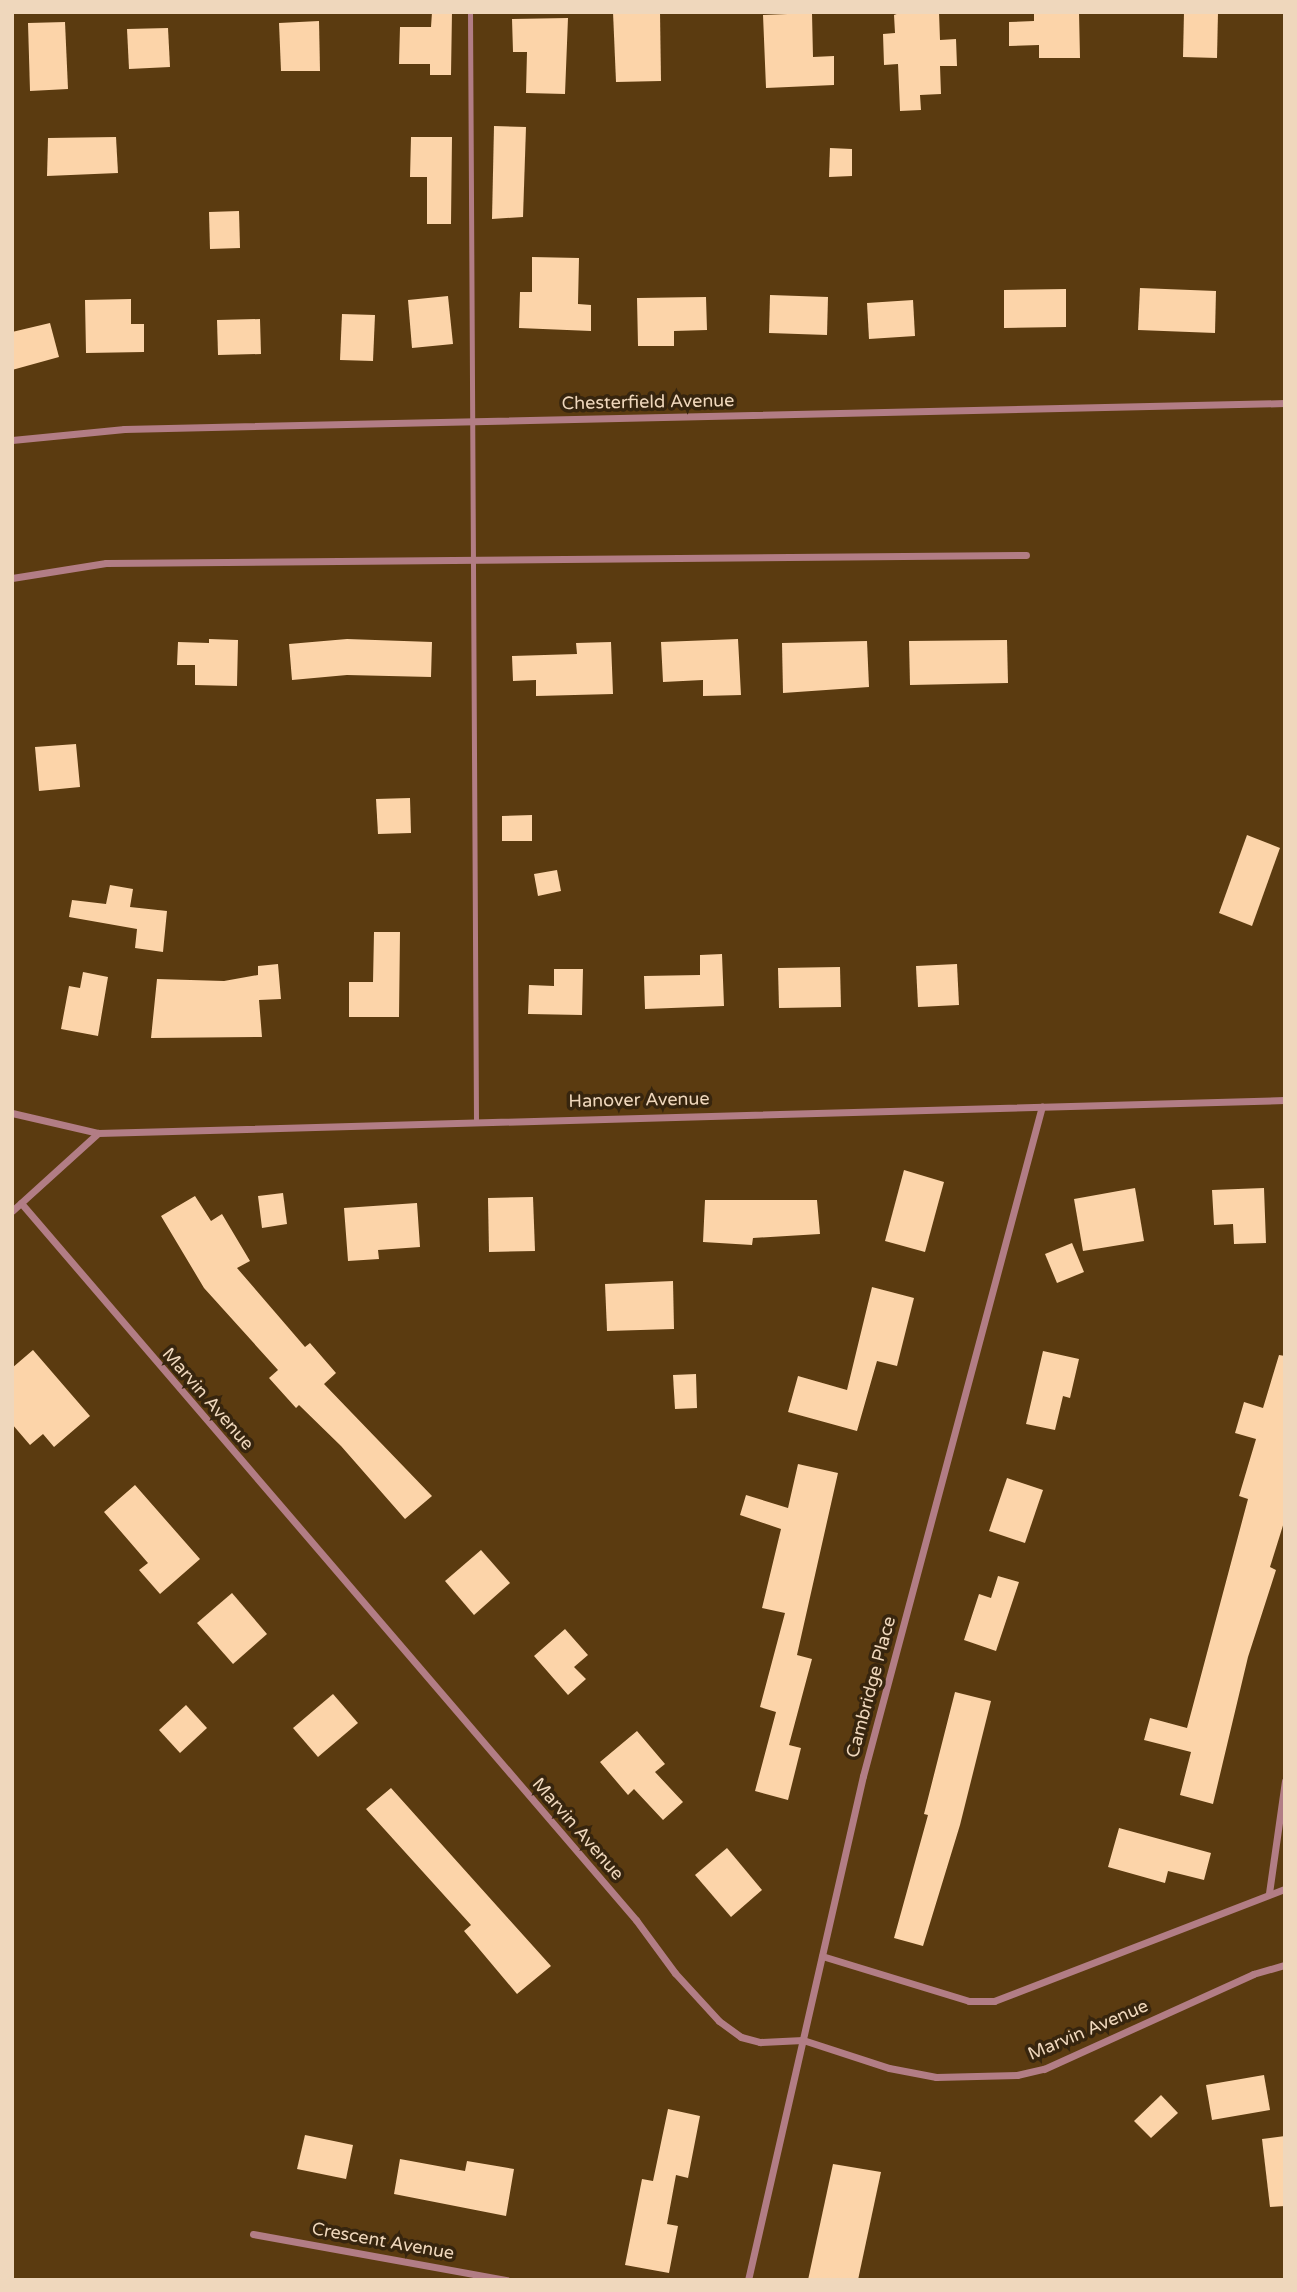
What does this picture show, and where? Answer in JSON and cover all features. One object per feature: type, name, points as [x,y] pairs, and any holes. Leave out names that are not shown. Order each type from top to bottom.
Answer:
[{"type":"street","name":"Chesterfield Avenue","points":[[12,440],[124,429],[1285,403]]},
{"type":"street","points":[[12,578],[106,563],[1026,555]]},
{"type":"street","name":"Hanover Avenue","points":[[98,1133],[476,1120],[1285,1100]]},
{"type":"street","name":"Cambridge Place","points":[[748,2280],[863,1776],[1042,1106]]},
{"type":"street","points":[[12,1113],[98,1133]]},
{"type":"street","points":[[12,1211],[98,1133]]},
{"type":"street","name":"Marvin Avenue","points":[[21,1203],[719,2021],[741,2037],[760,2042],[803,2040],[888,2068],[936,2077],[1017,2075],[1044,2070],[1253,1974],[1285,1965]]},
{"type":"street","points":[[1269,1893],[1285,1781]]},
{"type":"street","points":[[822,1956],[969,2001],[994,2001],[1285,1889]]},
{"type":"street","name":"Crescent Avenue","points":[[253,2234],[507,2280]]},
{"type":"lane","points":[[470,12],[476,1120]]},
{"type":"building","points":[[432,12],[452,12],[451,75],[430,75],[430,64],[399,64],[400,27],[431,27]]},
{"type":"building","points":[[613,12],[660,12],[661,81],[616,82]]},
{"type":"building","points":[[902,12],[939,12],[940,40],[956,39],[957,66],[940,66],[941,94],[920,95],[921,110],[900,111],[898,64],[884,65],[883,34],[895,33],[894,15]]},
{"type":"building","points":[[1034,12],[1079,12],[1080,58],[1039,58],[1039,45],[1009,46],[1009,22],[1034,21]]},
{"type":"building","points":[[1184,12],[1218,12],[1217,58],[1183,57]]},
{"type":"building","points":[[812,13],[813,57],[834,56],[834,85],[766,88],[763,15]]},
{"type":"building","points":[[568,18],[565,94],[526,93],[527,52],[513,52],[512,19]]},
{"type":"building","points":[[319,21],[320,71],[281,71],[279,23]]},
{"type":"building","points":[[65,22],[68,89],[30,91],[28,23]]},
{"type":"building","points":[[168,28],[170,67],[129,69],[127,29]]},
{"type":"building","points":[[494,126],[526,127],[523,217],[492,219]]},
{"type":"building","points":[[116,137],[118,173],[47,176],[48,138]]},
{"type":"building","points":[[411,137],[452,137],[451,224],[427,224],[427,177],[410,177]]},
{"type":"building","points":[[830,148],[852,149],[852,176],[829,177]]},
{"type":"building","points":[[239,211],[240,248],[210,249],[209,212]]},
{"type":"building","points":[[532,257],[579,258],[578,304],[591,305],[591,331],[519,328],[520,292],[532,292]]},
{"type":"building","points":[[1140,288],[1216,291],[1215,333],[1138,330]]},
{"type":"building","points":[[1066,289],[1066,327],[1004,328],[1004,290]]},
{"type":"building","points":[[770,295],[828,297],[827,335],[769,333]]},
{"type":"building","points":[[448,296],[453,344],[412,348],[408,300]]},
{"type":"building","points":[[706,297],[707,330],[674,331],[674,346],[638,346],[637,298]]},
{"type":"building","points":[[131,299],[131,324],[144,324],[144,352],[86,353],[85,300]]},
{"type":"building","points":[[913,300],[915,336],[869,339],[867,303]]},
{"type":"building","points":[[342,314],[375,315],[373,361],[340,360]]},
{"type":"building","points":[[260,319],[261,354],[218,355],[217,320]]},
{"type":"building","points":[[50,323],[59,357],[12,370],[12,332]]},
{"type":"building","points":[[209,639],[238,640],[237,686],[195,685],[195,665],[177,665],[178,642],[209,643]]},
{"type":"building","points":[[347,639],[432,642],[431,677],[347,675],[292,680],[289,644]]},
{"type":"building","points":[[738,639],[741,695],[703,696],[703,680],[663,682],[661,642]]},
{"type":"building","points":[[1007,640],[1008,683],[910,685],[909,641]]},
{"type":"building","points":[[867,641],[869,687],[783,693],[782,643]]},
{"type":"building","points":[[611,642],[613,694],[536,696],[536,680],[513,681],[512,656],[577,654],[576,643]]},
{"type":"building","points":[[76,744],[80,787],[39,791],[35,747]]},
{"type":"building","points":[[410,798],[411,833],[378,834],[376,799]]},
{"type":"building","points":[[532,815],[532,841],[502,841],[502,816]]},
{"type":"building","points":[[1247,835],[1280,848],[1252,926],[1219,913]]},
{"type":"building","points":[[557,870],[561,891],[538,896],[534,874]]},
{"type":"building","points":[[110,885],[133,889],[130,907],[167,911],[163,952],[135,948],[137,929],[69,917],[72,900],[106,904]]},
{"type":"building","points":[[374,932],[400,932],[399,1017],[349,1017],[349,982],[373,982]]},
{"type":"building","points":[[722,954],[724,1006],[645,1009],[644,976],[700,975],[700,955]]},
{"type":"building","points":[[278,964],[281,999],[259,1000],[262,1037],[151,1038],[157,979],[224,981],[258,975],[258,966]]},
{"type":"building","points":[[957,964],[959,1005],[918,1007],[916,966]]},
{"type":"building","points":[[840,967],[841,1007],[779,1008],[778,968]]},
{"type":"building","points":[[554,969],[583,969],[582,1015],[528,1014],[529,985],[554,986]]},
{"type":"building","points":[[83,972],[108,977],[98,1036],[61,1029],[69,986],[80,988]]},
{"type":"building","points":[[904,1170],[944,1182],[925,1252],[885,1241]]},
{"type":"building","points":[[1135,1188],[1144,1241],[1083,1251],[1074,1199]]},
{"type":"building","points":[[1264,1188],[1266,1243],[1234,1244],[1233,1224],[1214,1225],[1212,1190]]},
{"type":"building","points":[[283,1193],[287,1224],[262,1228],[258,1196]]},
{"type":"building","points":[[195,1196],[211,1221],[222,1214],[250,1261],[237,1268],[305,1347],[310,1343],[336,1373],[324,1384],[432,1496],[405,1519],[341,1446],[299,1405],[296,1408],[269,1378],[278,1370],[204,1288],[161,1216]]},
{"type":"building","points":[[533,1197],[535,1251],[489,1252],[488,1198]]},
{"type":"building","points":[[705,1200],[817,1200],[820,1234],[753,1238],[752,1245],[703,1242]]},
{"type":"building","points":[[417,1203],[420,1247],[378,1250],[379,1259],[348,1261],[344,1208]]},
{"type":"building","points":[[1072,1243],[1084,1272],[1057,1283],[1045,1254]]},
{"type":"building","points":[[673,1281],[674,1329],[607,1331],[605,1284]]},
{"type":"building","points":[[872,1287],[914,1298],[897,1366],[877,1361],[857,1431],[788,1412],[798,1376],[847,1390]]},
{"type":"building","points":[[33,1350],[90,1416],[54,1447],[43,1434],[30,1445],[12,1424],[12,1368]]},
{"type":"building","points":[[1043,1351],[1079,1359],[1070,1398],[1063,1396],[1055,1430],[1026,1424]]},
{"type":"building","points":[[1279,1355],[1285,1356],[1285,1519],[1270,1567],[1276,1570],[1248,1657],[1213,1804],[1180,1795],[1191,1752],[1144,1740],[1150,1718],[1187,1728],[1248,1499],[1239,1496],[1256,1439],[1235,1433],[1244,1402],[1263,1408]]},
{"type":"building","points":[[696,1374],[697,1408],[675,1409],[673,1375]]},
{"type":"building","points":[[798,1464],[838,1473],[797,1655],[812,1659],[789,1745],[801,1748],[788,1800],[755,1791],[776,1712],[760,1707],[785,1613],[762,1608],[781,1529],[740,1515],[746,1495],[788,1508]]},
{"type":"building","points":[[1007,1478],[1043,1490],[1025,1543],[989,1531]]},
{"type":"building","points":[[135,1485],[200,1559],[160,1594],[139,1570],[148,1563],[104,1512]]},
{"type":"building","points":[[481,1550],[510,1583],[474,1615],[445,1581]]},
{"type":"building","points":[[998,1576],[1019,1582],[996,1651],[964,1640],[979,1594],[991,1598]]},
{"type":"building","points":[[232,1593],[267,1634],[233,1664],[197,1623]]},
{"type":"building","points":[[565,1629],[588,1655],[574,1667],[586,1679],[568,1695],[534,1656]]},
{"type":"building","points":[[955,1692],[991,1701],[960,1825],[923,1946],[894,1938],[928,1815],[924,1814]]},
{"type":"building","points":[[333,1694],[358,1723],[318,1757],[293,1728]]},
{"type":"building","points":[[186,1705],[207,1728],[180,1753],[159,1730]]},
{"type":"building","points":[[637,1731],[665,1764],[655,1772],[683,1802],[663,1820],[634,1789],[628,1795],[600,1762]]},
{"type":"building","points":[[391,1788],[551,1966],[517,1994],[464,1931],[471,1925],[366,1809]]},
{"type":"building","points":[[1119,1828],[1211,1853],[1204,1880],[1168,1871],[1165,1883],[1108,1867]]},
{"type":"building","points":[[727,1848],[762,1890],[731,1917],[695,1875]]},
{"type":"building","points":[[1264,2075],[1270,2110],[1212,2120],[1206,2085]]},
{"type":"building","points":[[1161,2095],[1178,2113],[1151,2138],[1134,2121]]},
{"type":"building","points":[[668,2109],[700,2116],[688,2178],[676,2175],[667,2224],[678,2226],[669,2273],[625,2265],[642,2179],[653,2181]]},
{"type":"building","points":[[305,2135],[353,2145],[346,2179],[297,2169]]},
{"type":"building","points":[[1285,2136],[1285,2206],[1270,2207],[1262,2139]]},
{"type":"building","points":[[400,2159],[465,2171],[467,2161],[514,2169],[506,2216],[394,2194]]},
{"type":"building","points":[[833,2164],[881,2172],[858,2280],[808,2280]]}]
